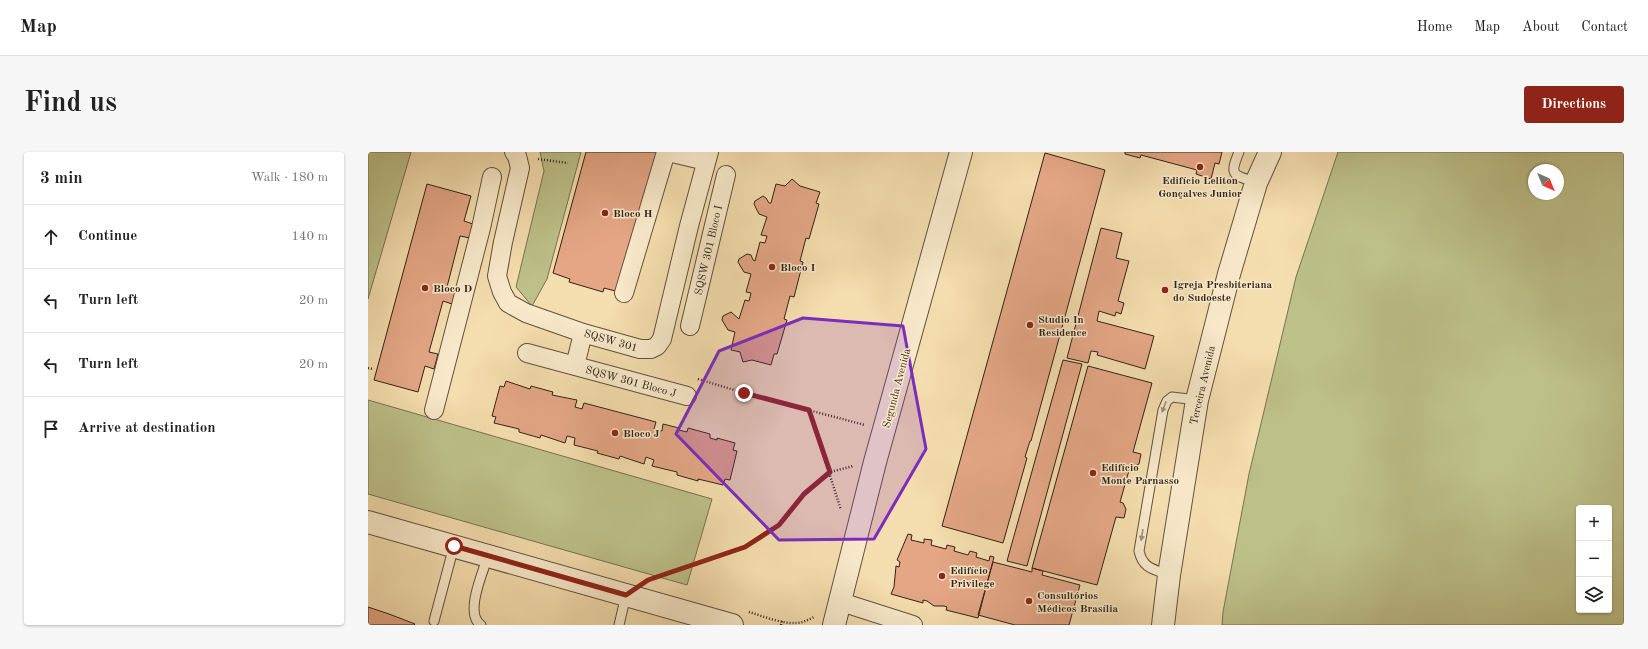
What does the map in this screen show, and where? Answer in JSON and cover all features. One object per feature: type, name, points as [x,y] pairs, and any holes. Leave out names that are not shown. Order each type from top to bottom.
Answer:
[{"type":"street","name":"SQSW 301","points":[[516,154],[520,168],[503,242],[498,276],[502,292],[508,303],[526,313],[583,333],[640,349],[651,349],[657,346],[662,339],[707,156],[667,152]]},
{"type":"street","points":[[624,293],[667,152]]},
{"type":"street","name":"Segunda Avenida","points":[[826,619],[841,602],[875,462],[961,152]]},
{"type":"street","name":"Terceira Avenida","points":[[1163,625],[1169,575],[1197,400],[1229,274],[1256,182],[1270,152]]},
{"type":"street","name":"SQSW 301 Bloco I","points":[[690,326],[726,175]]},
{"type":"street","points":[[434,410],[481,228],[492,177]]},
{"type":"street","points":[[689,226],[713,232]]},
{"type":"street","points":[[481,228],[503,242]]},
{"type":"street","name":"SQSW 301 Bloco J","points":[[575,366],[583,333]]},
{"type":"street","name":"SQSW 301 Bloco J","points":[[527,353],[688,396]]},
{"type":"street","points":[[368,522],[626,595],[738,618]]},
{"type":"street","points":[[841,602],[913,625]]},
{"type":"lane","points":[[1239,152],[1234,166],[1234,171],[1238,177],[1256,182]]},
{"type":"lane","points":[[1169,575],[1145,565],[1141,559],[1141,543],[1163,410],[1167,401],[1172,397],[1197,400]]},
{"type":"lane","points":[[434,620],[454,546]]},
{"type":"lane","points":[[481,625],[475,618],[474,602],[488,556]]},
{"type":"lane","points":[[619,625],[626,595]]},
{"type":"path","points":[[516,154],[568,163]]},
{"type":"path","points":[[368,368],[374,368]]},
{"type":"path","points":[[694,378],[867,426]]},
{"type":"path","points":[[809,410],[830,472],[843,517]]},
{"type":"path","points":[[626,595],[648,580],[745,547],[779,525],[804,494],[830,472],[875,462]]},
{"type":"path","points":[[738,618],[796,623],[826,619]]},
{"type":"path","points":[[781,625],[782,621]]},
{"type":"highlighted area","points":[[803,318],[903,326],[926,449],[874,539],[779,540],[676,434],[719,351]]},
{"type":"green space","points":[[368,152],[411,152],[368,299]]},
{"type":"green space","points":[[540,152],[581,152],[547,279],[532,306],[516,287],[544,171]]},
{"type":"green space","points":[[1338,152],[1624,152],[1624,625],[1222,625],[1223,612],[1249,474],[1296,277]]},
{"type":"green space","points":[[368,400],[712,499],[687,585],[368,494]]},
{"type":"building","name":"Bloco H","points":[[586,152],[657,152],[619,292],[604,288],[603,292],[569,282],[570,279],[553,273]]},
{"type":"building","name":"Edifício Leliton Gonçalves Junior","points":[[1125,152],[1222,152],[1219,164],[1215,163],[1211,179],[1196,174],[1197,170],[1141,155],[1140,158],[1125,154]]},
{"type":"building","name":"Studio In Residence","points":[[1045,153],[1105,170],[1031,441],[1025,457],[1027,458],[1003,543],[942,526]]},
{"type":"building","name":"Bloco I","points":[[792,179],[800,186],[820,192],[816,203],[819,204],[809,239],[806,238],[800,261],[803,262],[794,297],[790,296],[784,319],[787,320],[777,354],[774,354],[771,365],[752,360],[743,362],[740,352],[731,350],[735,332],[728,330],[722,320],[723,316],[731,312],[739,319],[745,300],[749,301],[751,293],[746,292],[751,274],[744,272],[738,262],[739,259],[747,254],[751,255],[755,261],[760,242],[765,243],[767,236],[761,235],[767,217],[759,214],[754,204],[755,201],[763,196],[769,203],[771,203],[776,184],[785,186]]},
{"type":"building","name":"Bloco D","points":[[427,184],[471,196],[464,221],[473,224],[470,238],[460,236],[447,287],[456,289],[452,304],[443,301],[429,352],[438,354],[434,369],[425,366],[418,392],[374,380]]},
{"type":"building","points":[[1101,228],[1122,233],[1116,258],[1129,261],[1118,301],[1124,303],[1121,314],[1116,312],[1115,316],[1099,311],[1097,321],[1154,336],[1145,369],[1097,355],[1098,352],[1091,351],[1088,363],[1067,358]]},
{"type":"building","points":[[1063,360],[1082,364],[1027,566],[1007,561]]},
{"type":"building","name":"Edifício Monte Parnasso","points":[[1088,366],[1152,383],[1133,452],[1141,454],[1139,464],[1130,467],[1120,502],[1123,503],[1126,509],[1124,518],[1116,517],[1097,585],[1032,568]]},
{"type":"building","name":"Bloco J","points":[[506,381],[530,389],[531,386],[553,392],[552,395],[577,400],[575,407],[582,409],[584,403],[656,422],[654,429],[662,431],[663,424],[679,428],[679,430],[687,432],[688,428],[710,434],[710,438],[717,440],[717,438],[735,443],[733,450],[737,451],[730,480],[725,479],[723,485],[698,479],[698,481],[677,475],[677,472],[652,466],[654,460],[646,457],[644,464],[620,456],[619,459],[597,453],[598,451],[574,445],[575,438],[567,436],[565,443],[541,435],[540,438],[519,432],[519,429],[494,423],[496,417],[492,416],[500,386],[504,387]]},
{"type":"building","name":"Edifício Privilege","points":[[908,534],[912,535],[911,540],[924,543],[924,539],[932,540],[931,545],[946,549],[947,545],[955,547],[954,551],[968,555],[970,551],[977,553],[976,557],[989,561],[990,556],[994,557],[978,618],[946,610],[947,607],[944,606],[934,606],[927,601],[923,600],[923,603],[891,594],[894,587],[896,566],[899,567],[900,562],[897,560]]},
{"type":"building","name":"Consultórios Médicos Brasília","points":[[993,562],[1032,572],[1032,568],[1043,571],[1042,575],[1080,585],[1069,625],[1015,625],[978,615]]},
{"type":"building","points":[[368,607],[389,614],[415,624],[368,625]]},
{"type":"place","name":"Edifício Leliton Gonçalves Junior","points":[[1200,167]]},
{"type":"place","name":"Bloco H","points":[[605,213]]},
{"type":"place","name":"Bloco I","points":[[772,267]]},
{"type":"place","name":"Bloco D","points":[[425,288]]},
{"type":"place","name":"Igreja Presbiteriana do Sudoeste","points":[[1165,290]]},
{"type":"place","name":"Studio In Residence","points":[[1030,325]]},
{"type":"place","name":"Bloco J","points":[[615,433]]},
{"type":"place","name":"Edifício Monte Parnasso","points":[[1093,473]]},
{"type":"place","name":"Edifício Privilege","points":[[942,576]]},
{"type":"place","name":"Consultórios Médicos Brasília","points":[[1029,601]]},
{"type":"route","points":[[454,546],[626,595],[648,580],[745,547],[779,525],[804,494],[830,472],[809,410],[744,393]]}]
